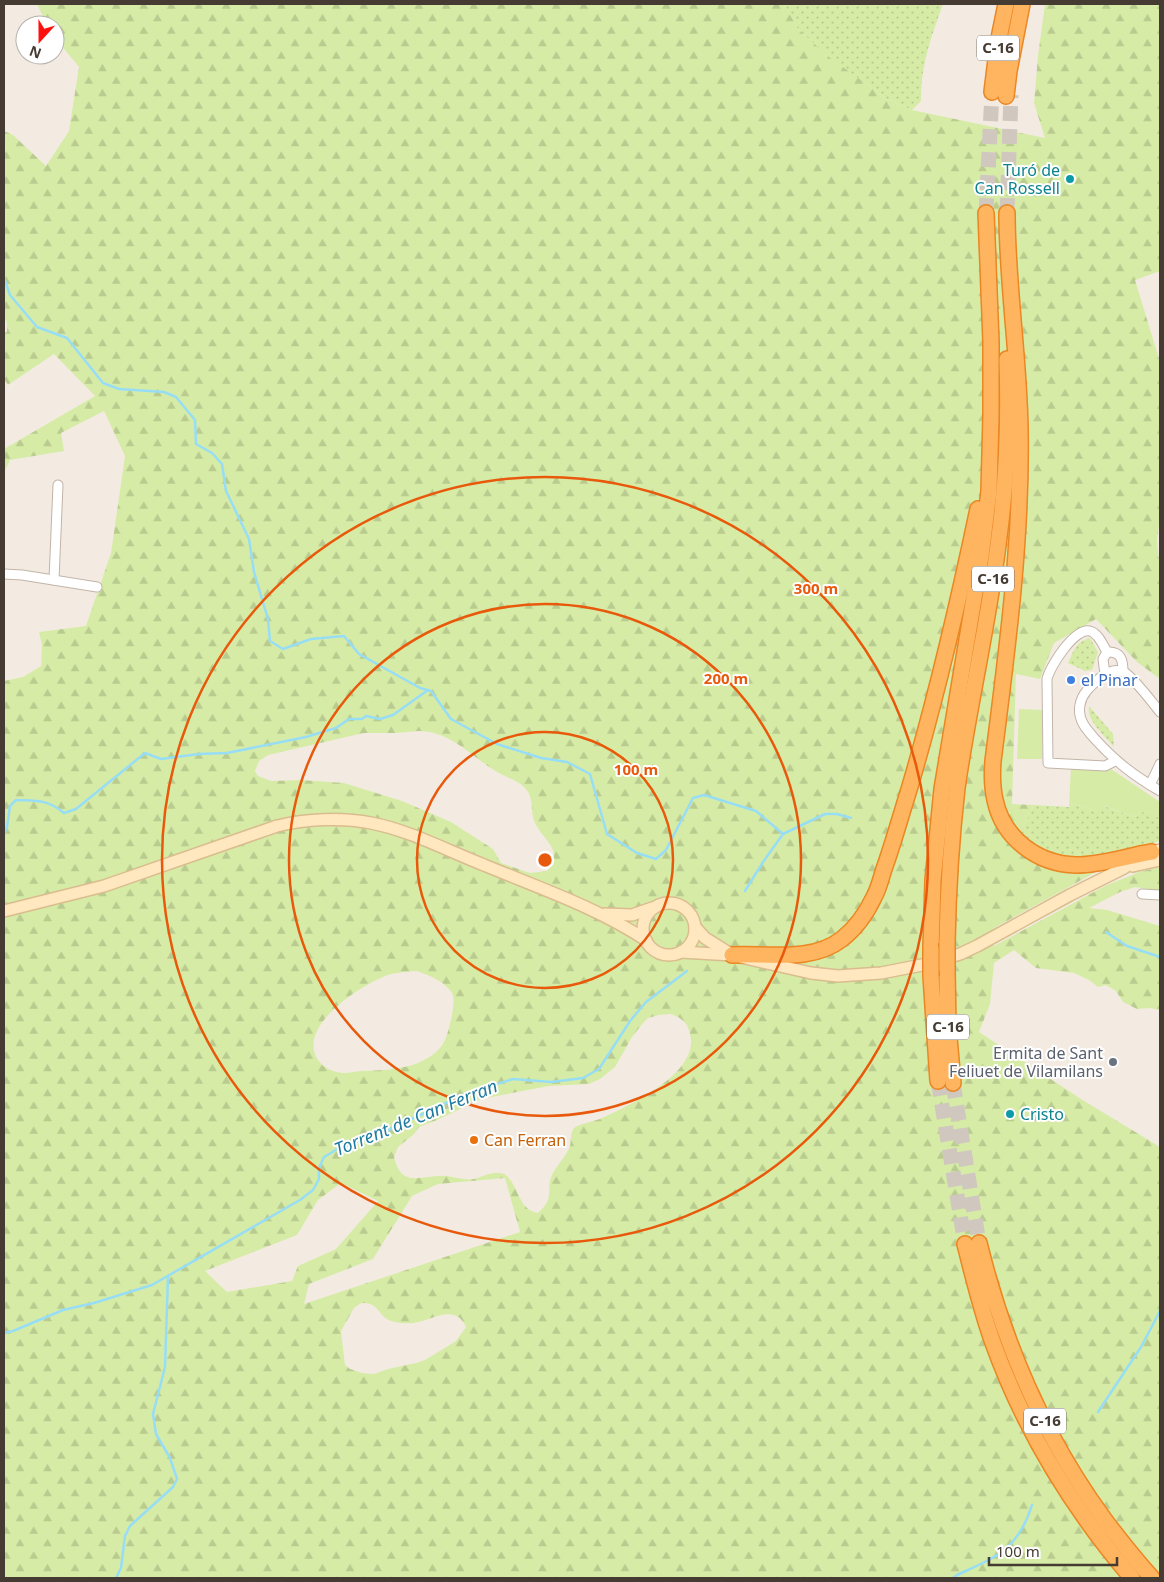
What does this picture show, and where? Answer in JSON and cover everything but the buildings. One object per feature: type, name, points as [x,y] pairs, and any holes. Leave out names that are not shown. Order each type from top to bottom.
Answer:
[{"type":"highway","name":"C-16","points":[[1006,4],[998,43],[1003,95],[1022,4]]},
{"type":"highway","name":"C-16","points":[[998,213],[1008,395],[1007,451],[996,563],[958,788],[948,883],[948,1026],[945,1082],[931,976],[934,880],[940,804],[981,556],[989,491],[991,342],[998,213]]},
{"type":"highway","points":[[998,213],[1012,304],[1019,388],[1020,508],[993,767],[995,801],[1002,820],[1019,843],[1036,855],[1056,862],[1096,863],[1158,854]]},
{"type":"highway","points":[[732,955],[801,955],[819,951],[842,939],[864,916],[875,896],[892,847],[926,733],[957,609],[982,489],[989,469]]},
{"type":"highway","name":"C-16","points":[[1132,1578],[1105,1546],[1070,1496],[1029,1424],[1009,1383],[992,1339],[972,1244],[985,1268],[1006,1334],[1035,1402],[1056,1444],[1104,1518],[1152,1578]]},
{"type":"main road","points":[[4,911],[104,886],[277,826],[333,820],[370,822],[396,830],[603,914],[646,940]]},
{"type":"main road","points":[[652,908],[645,918],[643,925],[644,936],[651,948],[659,953],[668,955],[681,952],[732,955],[811,973],[838,976],[881,973],[922,965],[960,954],[1124,868],[1139,858],[1158,854]]},
{"type":"main road","points":[[603,914],[632,915],[666,903],[678,904],[689,913],[695,927],[691,942],[681,952]]},
{"type":"main road","points":[[695,927],[705,938],[732,955]]},
{"type":"street","points":[[54,580],[58,484]]},
{"type":"street","points":[[4,574],[22,575],[96,588]]},
{"type":"street","points":[[1107,652],[1098,636],[1089,630],[1084,630],[1076,635],[1052,666],[1047,679],[1048,763],[1105,766],[1116,761]]},
{"type":"street","points":[[1107,652],[1115,652],[1121,656],[1123,672]]},
{"type":"street","points":[[1105,674],[1103,659],[1107,652]]},
{"type":"street","points":[[1160,712],[1131,678],[1123,672],[1113,670],[1105,674],[1083,695],[1080,704],[1080,714],[1086,728],[1116,761],[1160,791]]},
{"type":"street","points":[[1150,785],[1160,764]]},
{"type":"street","points":[[1142,894],[1160,895]]},
{"type":"green space","points":[[37,4],[784,4],[798,29],[829,57],[887,99],[912,110],[1045,138],[1034,103],[1045,4],[1160,4],[1160,271],[1135,280],[1160,362],[1160,517],[1157,540],[1160,572],[1160,679],[1137,662],[1096,619],[1054,643],[1040,679],[1016,674],[1012,804],[1034,805],[1019,835],[988,787],[1022,849],[1105,867],[994,928],[994,946],[1105,886],[1139,872],[1160,867],[1160,891],[1135,887],[1120,892],[1089,908],[1107,910],[1160,926],[1160,1010],[1150,1008],[1137,1009],[1123,1002],[1116,991],[1106,985],[1098,987],[1089,980],[1074,973],[1036,968],[1014,950],[994,963],[990,1004],[979,1032],[1081,1099],[1160,1147],[1160,1578],[4,1578],[4,681],[23,677],[41,666],[42,645],[39,632],[86,626],[111,553],[125,456],[104,411],[61,433],[64,451],[10,460],[4,472],[4,449],[95,396],[54,354],[8,385],[4,379],[4,333],[7,332],[7,324],[4,315],[4,131],[13,135],[46,166],[69,131],[79,67],[65,50],[65,15],[42,15]],"holes":[[[431,732],[452,741],[489,767],[522,785],[530,796],[536,825],[551,846],[553,852],[552,864],[547,871],[530,873],[501,863],[493,849],[451,822],[402,801],[344,783],[301,780],[271,781],[258,776],[255,771],[259,761],[268,755],[364,733]],[[417,971],[441,982],[452,993],[453,1011],[445,1040],[437,1051],[418,1063],[387,1070],[341,1073],[330,1070],[320,1063],[313,1047],[316,1035],[323,1022],[333,1010],[372,982],[391,974]],[[671,1014],[679,1018],[689,1029],[691,1039],[689,1053],[682,1065],[671,1077],[642,1098],[600,1119],[573,1129],[570,1146],[552,1175],[547,1203],[538,1213],[527,1208],[511,1180],[504,1174],[492,1173],[471,1179],[447,1176],[415,1178],[402,1174],[394,1157],[398,1147],[413,1135],[419,1127],[481,1099],[549,1086],[589,1084],[600,1079],[615,1067],[632,1037],[643,1023],[648,1018]],[[505,1178],[520,1232],[304,1304],[309,1284],[373,1259],[412,1196],[438,1184]],[[341,1183],[378,1201],[336,1249],[298,1266],[292,1281],[227,1292],[205,1271],[297,1235],[318,1200]],[[361,1303],[366,1303],[372,1305],[383,1316],[393,1322],[402,1323],[420,1322],[449,1314],[456,1316],[466,1327],[456,1341],[425,1360],[374,1374],[362,1373],[345,1365],[341,1331],[354,1308]]]},
{"type":"green space","points":[[784,4],[943,4],[925,63],[921,101],[912,110],[887,99],[828,57],[798,29]]},
{"type":"green space","points":[[1090,638],[1098,652],[1092,670],[1085,671],[1068,663],[1078,645]]},
{"type":"green space","points":[[1089,706],[1113,734],[1114,747],[1093,723],[1090,717]]},
{"type":"green space","points":[[1019,709],[1043,710],[1042,759],[1017,759]]},
{"type":"green space","points":[[1071,767],[1111,769],[1160,802],[1160,818],[1144,811],[1135,817],[1105,806],[1097,812],[1075,804],[1069,807]]},
{"type":"green space","points":[[1075,804],[1097,812],[1104,806],[1135,817],[1144,811],[1160,818],[1160,841],[1118,853],[1074,859],[1045,853],[1019,835],[1034,805],[1069,807]]},
{"type":"waterway","name":"Torrent de Can Ferran","points":[[4,278],[10,295],[37,327],[67,338],[103,383],[119,389],[164,392],[176,397],[195,420],[196,444],[212,453],[222,464],[226,491],[249,539],[254,572],[268,619],[270,641],[283,649],[311,639],[344,636],[359,654],[420,688],[431,691],[451,719],[497,744],[541,758],[567,762],[590,774],[607,834],[637,853],[656,859],[666,850],[693,798],[704,795],[756,811],[783,834],[825,814],[837,814],[851,818]]},
{"type":"waterway","points":[[4,834],[10,806],[16,800],[47,803],[64,813],[76,809],[145,753],[161,759],[199,754],[227,753],[306,737],[336,728],[349,719],[362,719],[366,716],[380,719],[393,715],[428,690]]},
{"type":"waterway","points":[[745,891],[783,834]]},
{"type":"waterway","name":"Torrent de Can Ferran","points":[[1106,932],[1127,946],[1160,957]]},
{"type":"waterway","name":"Torrent de Can Ferran","points":[[4,1333],[63,1310],[94,1303],[152,1285],[300,1200],[313,1190],[319,1179],[319,1168],[324,1157],[344,1145],[369,1139],[465,1094],[513,1079],[551,1082],[583,1078],[599,1069],[630,1021],[646,1002],[687,971]]},
{"type":"waterway","points":[[116,1578],[121,1568],[125,1536],[130,1526],[173,1487],[177,1479],[170,1458],[156,1434],[153,1414],[165,1367],[168,1276]]},
{"type":"waterway","name":"Torrent de Can Ferran","points":[[1098,1412],[1141,1347],[1160,1311]]},
{"type":"waterway","name":"Torrent de Can Ferran","points":[[953,1578],[1004,1550],[1020,1532],[1032,1505]]},
{"type":"tunnel","points":[[986,213],[992,92]]},
{"type":"tunnel","points":[[1007,213],[1011,95]]},
{"type":"tunnel","points":[[938,1081],[965,1244]]},
{"type":"tunnel","points":[[953,1083],[979,1243]]},
{"type":"place","name":"Turó de Can Rossell","points":[[1070,179]]},
{"type":"place","name":"el Pinar","points":[[1071,680]]},
{"type":"place","name":"Ermita de Sant Feliuet de Vilamilans","points":[[1113,1062]]},
{"type":"place","name":"Cristo","points":[[1010,1114]]},
{"type":"place","name":"Can Ferran","points":[[474,1140]]}]
